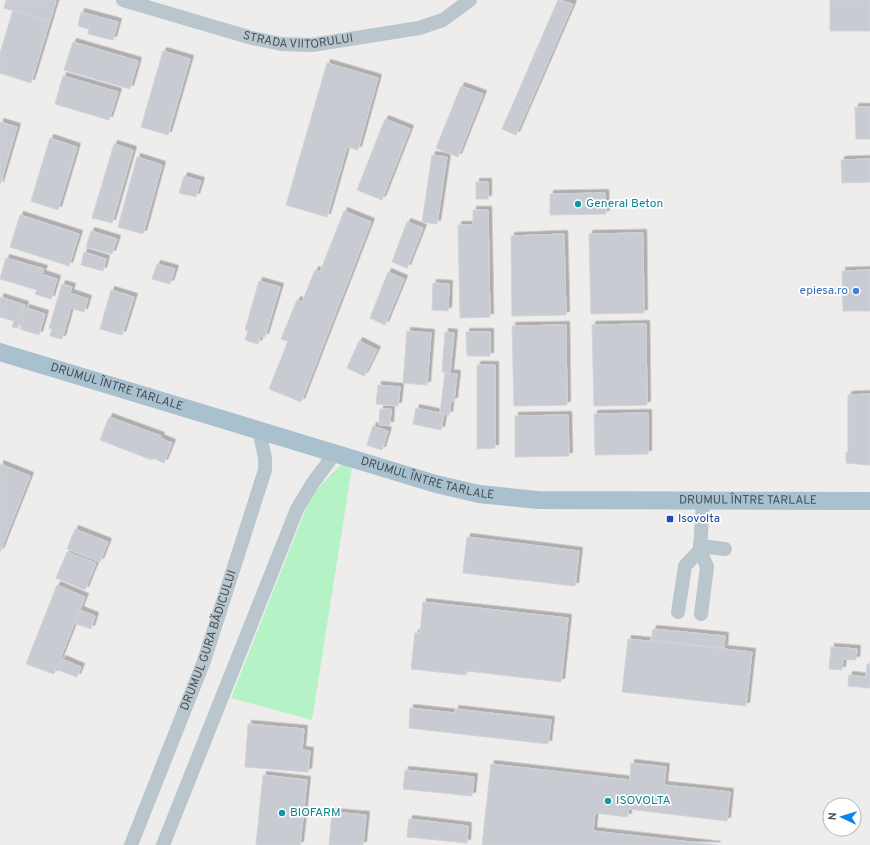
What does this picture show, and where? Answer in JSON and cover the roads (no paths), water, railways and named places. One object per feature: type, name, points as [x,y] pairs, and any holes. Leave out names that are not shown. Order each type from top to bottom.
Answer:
[{"type":"main road","name":"DRUMUL ÎNTRE TARLALE","points":[[0,352],[459,490],[509,498],[538,500],[870,501]]},
{"type":"street","name":"STRADA VIITORULUI","points":[[123,0],[252,38],[282,44],[312,45],[419,28],[443,20],[470,0]]},
{"type":"street","name":"DRUMUL GURA BĂDICULUI","points":[[131,845],[204,661],[237,561],[265,470],[265,458],[259,430]]},
{"type":"street","points":[[163,845],[296,509],[335,453]]},
{"type":"street","points":[[701,614],[707,567],[700,548],[703,501]]},
{"type":"street","points":[[700,548],[725,548]]},
{"type":"street","points":[[678,612],[685,566],[700,548]]},
{"type":"place","name":"General Beton","points":[[578,204]]},
{"type":"place","name":"epiesa.ro","points":[[856,291]]},
{"type":"place","name":"Isovolta","points":[[670,519]]},
{"type":"place","name":"ISOVOLTA","points":[[608,801]]},
{"type":"place","name":"BIOFARM","points":[[282,813]]}]
